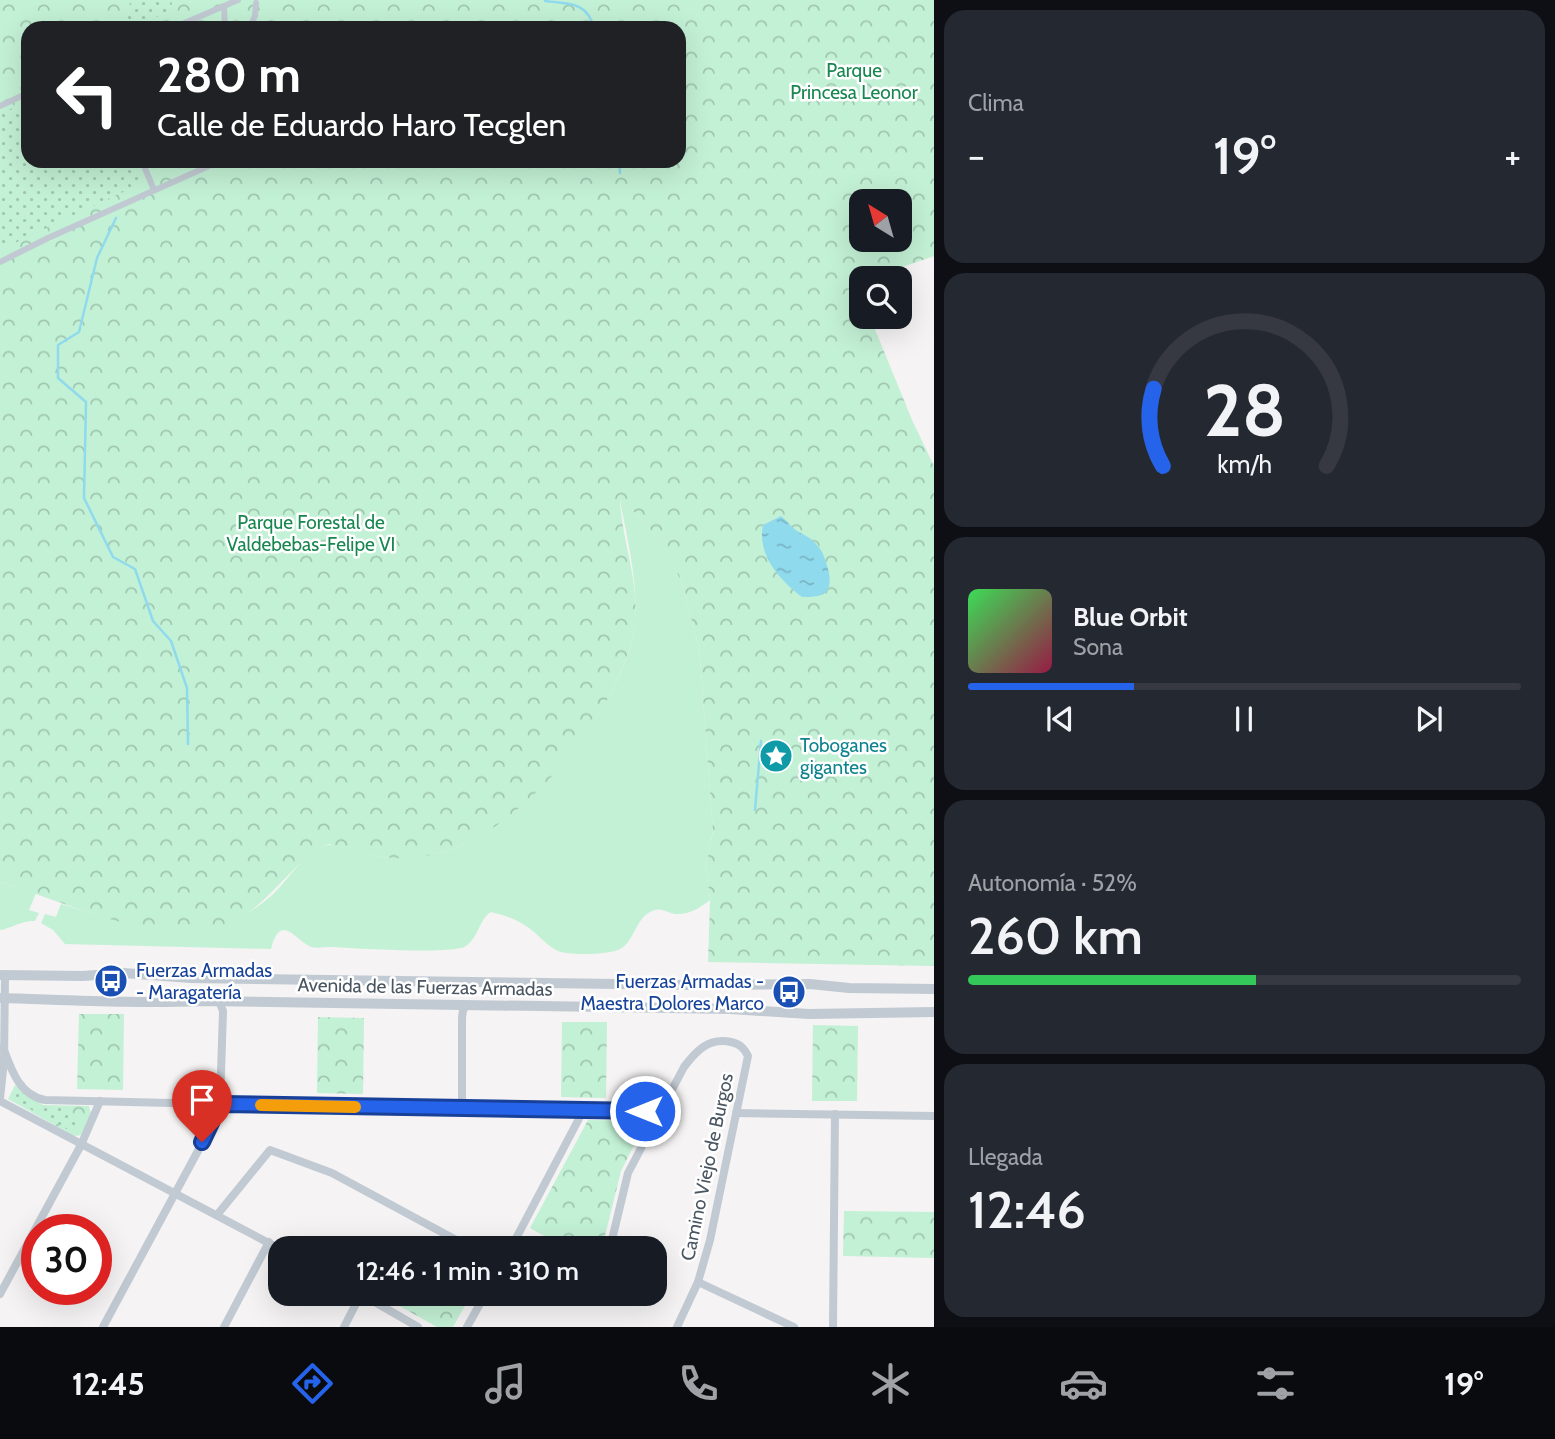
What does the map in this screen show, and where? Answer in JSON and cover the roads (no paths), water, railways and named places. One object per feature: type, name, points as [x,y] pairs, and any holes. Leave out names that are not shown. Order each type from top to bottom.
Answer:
[{"type":"street","points":[[189,21],[238,0]]},
{"type":"street","points":[[251,21],[256,3]]},
{"type":"street","points":[[224,6],[225,21]]},
{"type":"street","points":[[0,106],[21,96]]},
{"type":"street","points":[[146,168],[154,190]]},
{"type":"street","points":[[0,262],[204,168]]},
{"type":"street","name":"Avenida de las Fuerzas Armadas","points":[[1,975],[83,976],[123,973],[182,977],[703,985],[810,984],[849,988],[934,989]]},
{"type":"street","points":[[1,975],[0,1099],[81,1145],[268,1241]]},
{"type":"street","name":"Avenida de las Fuerzas Armadas","points":[[2,998],[152,1003],[219,1001],[731,1009],[809,1014],[934,1012]]},
{"type":"street","points":[[103,1327],[220,1104],[223,1008],[219,1001]]},
{"type":"street","points":[[462,1110],[463,1010],[467,1005]]},
{"type":"street","name":"Camino Viejo de Burgos","points":[[661,1111],[684,1067],[706,1044],[719,1040],[734,1042],[744,1048],[748,1056],[710,1240],[698,1282],[677,1327]]},
{"type":"street","points":[[2,1047],[14,1077],[37,1098],[46,1100],[462,1110],[661,1111],[628,1173],[613,1236]]},
{"type":"street","points":[[0,1294],[81,1145],[100,1101]]},
{"type":"street","points":[[517,1236],[583,1111]]},
{"type":"street","points":[[736,1113],[934,1116]]},
{"type":"street","points":[[833,1327],[835,1114]]},
{"type":"street","points":[[217,1215],[270,1150],[331,1173],[449,1236]]},
{"type":"street","points":[[224,1327],[268,1244]]},
{"type":"street","points":[[698,1282],[794,1327]]},
{"type":"street","points":[[344,1327],[354,1306]]},
{"type":"street","points":[[381,1306],[418,1327]]},
{"type":"street","points":[[467,1327],[479,1306]]},
{"type":"water","points":[[781,516],[793,528],[814,541],[822,552],[830,584],[821,595],[802,597],[772,566],[763,546],[763,525]]},
{"type":"waterway","points":[[545,1],[581,8],[592,21]]},
{"type":"waterway","points":[[620,168],[620,173]]},
{"type":"waterway","points":[[116,218],[97,258],[79,332],[58,345],[58,378],[86,402],[84,498],[113,557],[135,569],[153,621],[171,641],[187,688],[188,744]]},
{"type":"waterway","points":[[755,810],[761,741]]},
{"type":"place","name":"Toboganes gigantes","points":[[776,756]]},
{"type":"place","name":"Fuerzas Armadas - Maragatería","points":[[111,981]]},
{"type":"place","name":"Fuerzas Armadas - Maestra Dolores Marco","points":[[789,992]]},
{"type":"park label","name":"Parque Princesa Leonor","points":[[854,81]]},
{"type":"park label","name":"Parque Forestal de Valdebebas-Felipe VI","points":[[311,533]]}]
